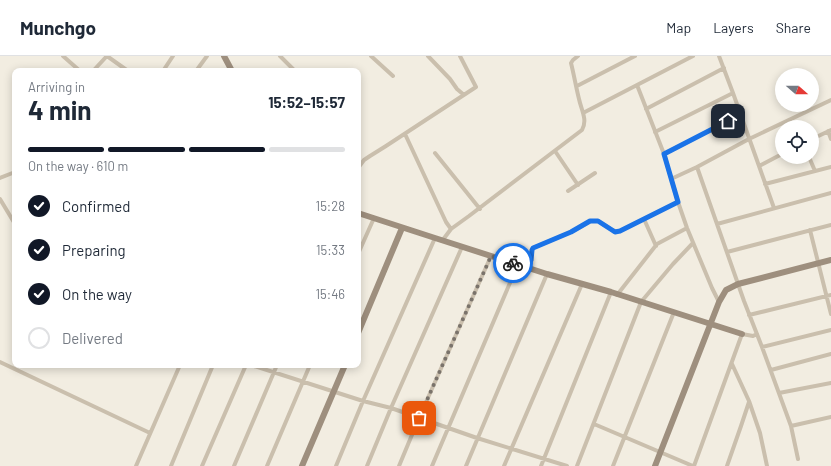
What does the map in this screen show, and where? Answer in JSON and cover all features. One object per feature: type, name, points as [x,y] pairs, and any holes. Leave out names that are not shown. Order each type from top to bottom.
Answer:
[{"type":"street","points":[[62,56],[76,68]]},
{"type":"street","points":[[96,68],[107,56],[124,68]]},
{"type":"street","points":[[165,68],[173,56]]},
{"type":"street","points":[[198,68],[207,56]]},
{"type":"street","points":[[224,56],[230,68]]},
{"type":"street","points":[[280,56],[291,68]]},
{"type":"street","points":[[371,56],[393,76]]},
{"type":"street","points":[[428,56],[464,95]]},
{"type":"street","points":[[361,164],[364,160],[476,87],[460,56]]},
{"type":"street","points":[[442,241],[451,229],[480,209],[582,130],[585,123],[571,64],[578,56]]},
{"type":"street","points":[[577,86],[635,56]]},
{"type":"street","points":[[583,113],[693,56]]},
{"type":"street","points":[[719,56],[774,208]]},
{"type":"street","points":[[646,109],[724,68]]},
{"type":"street","points":[[637,85],[664,154],[687,228],[719,302]]},
{"type":"street","points":[[655,132],[733,93]]},
{"type":"street","points":[[671,179],[831,100]]},
{"type":"street","points":[[664,154],[740,115]]},
{"type":"street","points":[[819,136],[830,130],[831,139]]},
{"type":"street","points":[[404,134],[446,222],[451,229]]},
{"type":"street","points":[[555,151],[578,185]]},
{"type":"street","points":[[435,153],[480,209]]},
{"type":"street","points":[[759,166],[775,158]]},
{"type":"street","points":[[812,164],[815,172]]},
{"type":"street","points":[[697,167],[749,315],[791,426],[798,459]]},
{"type":"street","points":[[765,184],[831,167]]},
{"type":"street","points":[[0,178],[12,173]]},
{"type":"street","points":[[568,191],[595,173]]},
{"type":"street","points":[[717,224],[831,193]]},
{"type":"street","points":[[0,199],[12,219]]},
{"type":"street","points":[[528,267],[533,248],[571,232],[590,221],[598,221],[618,232],[678,202]]},
{"type":"street","points":[[361,214],[442,241],[547,274],[614,293],[742,334],[753,336],[757,334]]},
{"type":"street","points":[[361,247],[374,218]]},
{"type":"street","points":[[644,219],[656,246]]},
{"type":"street","points":[[727,252],[831,225]]},
{"type":"street","points":[[361,326],[402,228]]},
{"type":"street","points":[[541,466],[614,293],[657,244],[687,228]]},
{"type":"street","points":[[810,230],[818,264],[829,295],[831,314]]},
{"type":"street","points":[[336,466],[435,238]]},
{"type":"street","points":[[577,466],[641,302],[693,243]]},
{"type":"street","points":[[367,466],[462,247]]},
{"type":"street","points":[[399,466],[491,256]]},
{"type":"street","points":[[654,466],[719,302],[726,290],[738,284],[831,260]]},
{"type":"street","points":[[432,466],[518,264]]},
{"type":"street","points":[[466,466],[547,274]]},
{"type":"street","points":[[504,466],[582,284]]},
{"type":"street","points":[[749,315],[829,295]]},
{"type":"street","points":[[614,466],[674,312]]},
{"type":"street","points":[[762,347],[831,330]]},
{"type":"street","points":[[594,424],[693,466],[742,334]]},
{"type":"street","points":[[771,370],[831,354]]},
{"type":"street","points":[[0,362],[12,368]]},
{"type":"street","points":[[732,364],[749,402],[760,433],[767,466]]},
{"type":"street","points":[[13,368],[150,433]]},
{"type":"street","points":[[136,466],[179,368]]},
{"type":"street","points":[[171,466],[212,368]]},
{"type":"street","points":[[202,466],[245,368]]},
{"type":"street","points":[[261,368],[363,401],[391,408],[478,438],[567,466]]},
{"type":"street","points":[[234,466],[276,368]]},
{"type":"street","points":[[266,466],[309,368]]},
{"type":"street","points":[[302,466],[344,368]]},
{"type":"street","points":[[779,394],[831,382]]},
{"type":"street","points":[[728,466],[749,402]]},
{"type":"street","points":[[791,426],[831,417]]},
{"type":"way so far","points":[[419,418],[491,256],[513,263]]},
{"type":"route","points":[[513,263],[528,267],[533,248],[571,232],[590,221],[598,221],[615,232],[618,232],[678,202],[664,154],[728,121]]}]
